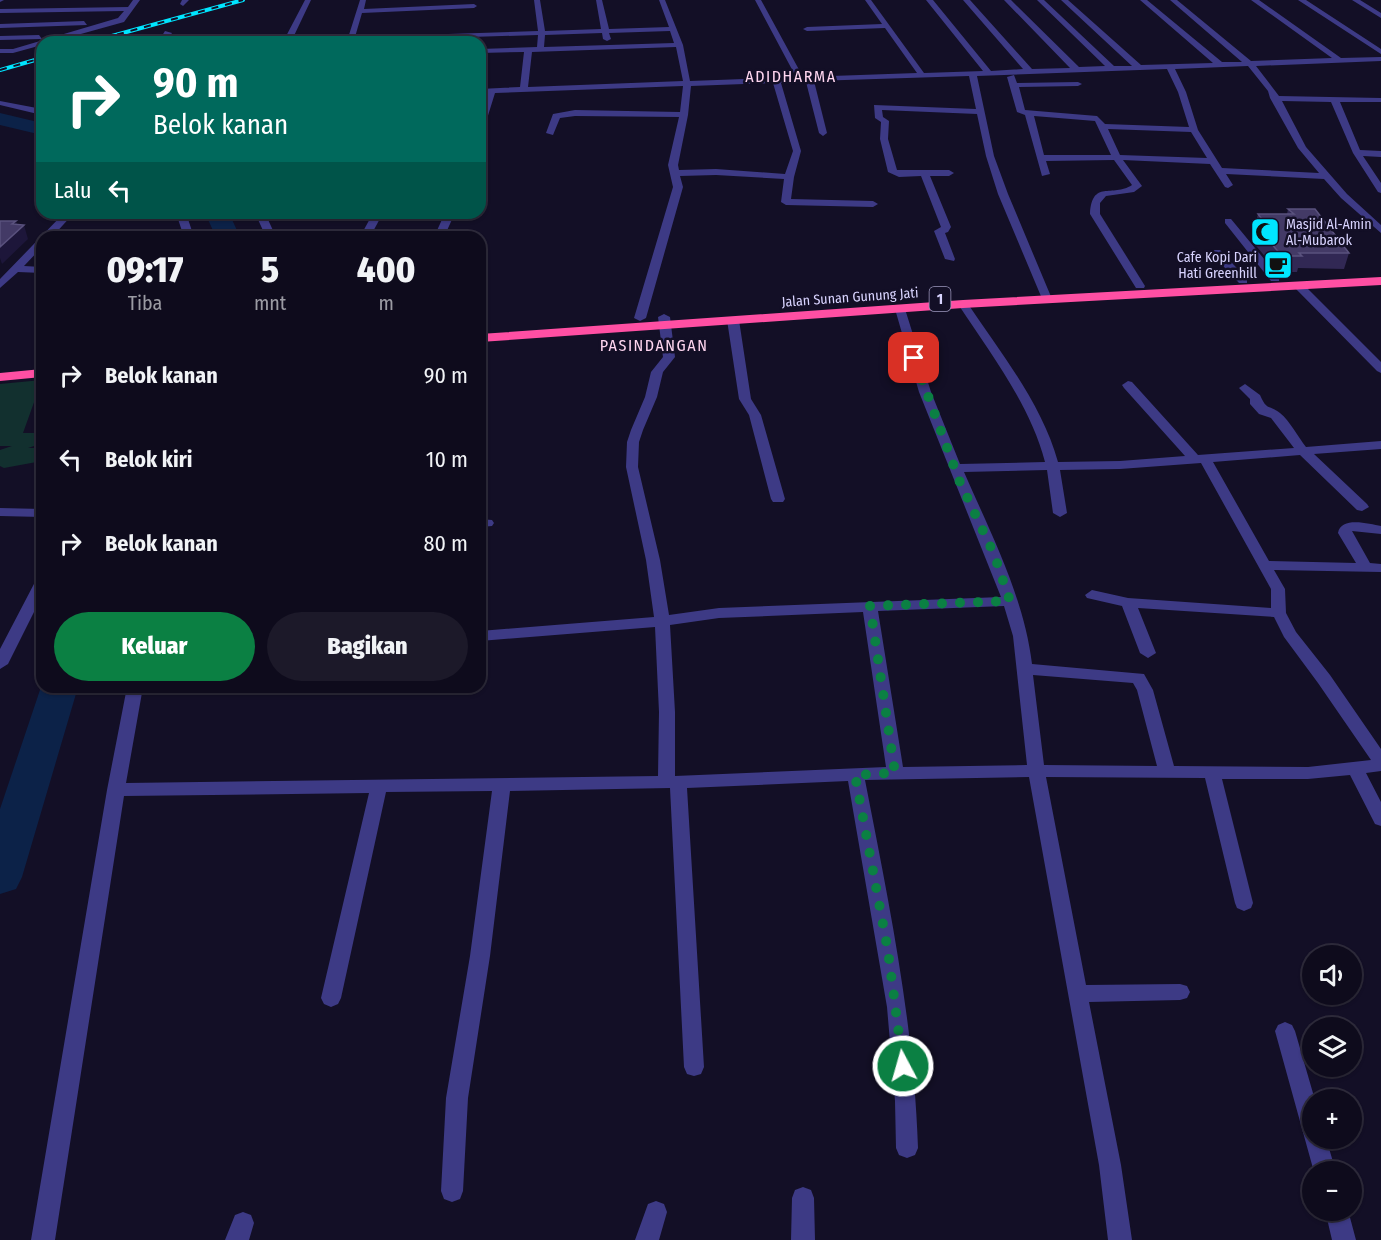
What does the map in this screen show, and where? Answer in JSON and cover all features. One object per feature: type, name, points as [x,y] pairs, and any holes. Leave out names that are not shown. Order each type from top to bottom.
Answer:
[{"type":"highway","name":"1","points":[[1177,288],[1243,280],[1381,272]]},
{"type":"highway","name":"Jalan Sunan Gunung Jati","points":[[501,332],[665,320],[733,320],[900,309],[1136,289],[1299,286],[1381,281]]},
{"type":"highway","name":"1","points":[[486,336],[501,332],[640,318],[665,320],[1045,296]]},
{"type":"highway","name":"1","points":[[486,330],[501,332]]},
{"type":"highway","points":[[0,368],[36,365]]},
{"type":"highway","points":[[0,377],[36,374]]},
{"type":"street","points":[[59,36],[122,20],[137,0]]},
{"type":"street","points":[[289,36],[308,0]]},
{"type":"street","points":[[352,36],[363,0]]},
{"type":"street","points":[[537,0],[542,33],[540,49]]},
{"type":"street","points":[[599,0],[609,47]]},
{"type":"street","points":[[640,318],[678,187],[673,165],[684,115],[687,84],[679,45],[662,0]]},
{"type":"street","points":[[758,0],[806,80],[823,133]]},
{"type":"street","points":[[868,0],[922,75]]},
{"type":"street","points":[[929,0],[988,72]]},
{"type":"street","points":[[966,0],[1029,71]]},
{"type":"street","points":[[1007,0],[1076,69]]},
{"type":"street","points":[[1040,0],[1111,68]]},
{"type":"street","points":[[1064,0],[1138,67]]},
{"type":"street","points":[[1143,0],[1220,65]]},
{"type":"street","points":[[1173,0],[1250,64],[1266,82],[1295,139],[1325,177],[1381,230]]},
{"type":"street","points":[[1254,0],[1339,60]]},
{"type":"street","points":[[1301,0],[1381,52]]},
{"type":"street","points":[[1355,0],[1381,16]]},
{"type":"street","points":[[360,11],[474,3],[474,16]]},
{"type":"street","points":[[0,11],[129,9]]},
{"type":"street","points":[[0,26],[112,22]]},
{"type":"street","points":[[475,25],[476,36]]},
{"type":"street","points":[[807,29],[886,26]]},
{"type":"street","points":[[486,37],[673,29]]},
{"type":"street","points":[[0,38],[36,37]]},
{"type":"street","points":[[0,51],[13,51],[36,44]]},
{"type":"street","points":[[486,51],[679,45]]},
{"type":"street","points":[[524,89],[528,50]]},
{"type":"street","points":[[486,91],[1381,59]]},
{"type":"street","points":[[1170,67],[1182,92],[1194,130],[1228,185]]},
{"type":"street","points":[[1008,72],[1014,85],[1019,111],[1029,114],[1097,119],[1102,126],[1116,158],[1137,186],[1133,190],[1107,193],[1097,197],[1094,201],[1095,214],[1136,289]]},
{"type":"street","points":[[972,73],[990,155],[1003,194],[1045,296]]},
{"type":"street","points":[[777,82],[797,151],[789,177],[786,202],[873,204]]},
{"type":"street","points":[[1014,85],[1078,84]]},
{"type":"street","points":[[486,110],[492,91]]},
{"type":"street","points":[[1274,98],[1381,100]]},
{"type":"street","points":[[1334,98],[1357,153],[1381,190]]},
{"type":"street","points":[[0,102],[32,101]]},
{"type":"street","points":[[0,102],[36,111]]},
{"type":"street","points":[[950,173],[893,172],[884,139],[885,122],[879,118],[877,108],[979,112]]},
{"type":"street","points":[[550,133],[556,116],[575,113],[684,115]]},
{"type":"street","points":[[1029,114],[1046,174]]},
{"type":"street","points":[[1102,126],[1194,130]]},
{"type":"street","points":[[1357,153],[1381,154]]},
{"type":"street","points":[[1041,158],[1073,156],[1212,161]]},
{"type":"street","points":[[1368,168],[1381,168]]},
{"type":"street","points":[[1219,171],[1325,177]]},
{"type":"street","points":[[675,173],[716,172],[789,177]]},
{"type":"street","points":[[925,174],[946,226],[945,230],[939,231],[950,259]]},
{"type":"street","points":[[52,231],[63,219]]},
{"type":"street","points":[[1228,221],[1275,279]]},
{"type":"street","points":[[0,285],[36,247]]},
{"type":"street","points":[[1216,252],[1243,280]]},
{"type":"street","points":[[15,269],[36,270]]},
{"type":"street","points":[[1299,286],[1381,369]]},
{"type":"street","points":[[963,304],[1020,391],[1053,467],[1059,492],[1059,513]]},
{"type":"street","points":[[900,309],[907,338],[955,468],[994,554],[1021,636],[1036,771],[1110,1164],[1120,1240]]},
{"type":"street","points":[[665,320],[669,357],[655,377],[651,397],[633,442],[632,467],[653,560],[662,620],[694,1067]]},
{"type":"street","points":[[733,320],[745,399],[755,415],[777,499]]},
{"type":"street","points":[[116,790],[672,782],[895,773],[1036,771],[1308,773],[1356,769],[1381,764],[1324,679],[1302,654],[1279,612],[1281,608],[1278,589],[1200,460],[1128,385]]},
{"type":"street","points":[[1245,388],[1256,398],[1256,404],[1263,411],[1275,415],[1303,451],[1362,507]]},
{"type":"street","points":[[955,468],[1053,467],[1200,460],[1381,445]]},
{"type":"street","points":[[0,512],[36,513]]},
{"type":"street","points":[[1365,568],[1345,533],[1345,529],[1354,526],[1381,530]]},
{"type":"street","points":[[1264,565],[1381,568]]},
{"type":"street","points":[[0,664],[36,594]]},
{"type":"street","points":[[1092,595],[1128,603],[1279,612]]},
{"type":"street","points":[[486,636],[634,625],[719,613],[1010,601]]},
{"type":"street","points":[[1128,603],[1148,653]]},
{"type":"street","points":[[870,606],[895,773]]},
{"type":"street","points":[[1023,669],[1138,678],[1145,690],[1167,773]]},
{"type":"street","points":[[43,1240],[134,693]]},
{"type":"street","points":[[1356,769],[1381,819]]},
{"type":"street","points":[[1212,774],[1244,903]]},
{"type":"street","points":[[855,775],[888,951],[902,1044],[907,1108],[907,1148]]},
{"type":"street","points":[[452,1191],[458,1098],[480,956],[502,784]]},
{"type":"street","points":[[331,998],[379,785]]},
{"type":"street","points":[[1079,994],[1179,992]]},
{"type":"street","points":[[1285,1031],[1302,1092]]},
{"type":"street","points":[[803,1198],[803,1240]]},
{"type":"street","points":[[647,1240],[656,1212]]},
{"type":"street","points":[[1339,1221],[1344,1240]]},
{"type":"green space","points":[[36,381],[36,397],[23,433],[36,433],[34,443],[36,445],[28,448],[36,448],[36,462],[4,468],[0,466],[0,450],[12,446],[0,446],[0,384]]},
{"type":"building","points":[[1288,209],[1315,209],[1349,253],[1299,253],[1302,256],[1282,256],[1256,226],[1267,226],[1258,214],[1294,214]]},
{"type":"building","points":[[0,221],[16,221],[12,224],[24,225],[0,247]]},
{"type":"waterway","points":[[0,119],[36,128]]},
{"type":"waterway","points":[[220,219],[225,231]]},
{"type":"waterway","points":[[0,877],[57,693]]},
{"type":"railway","points":[[112,36],[243,0]]},
{"type":"railway","points":[[0,70],[36,60]]},
{"type":"place","name":"Masjid Al-Amin Al-Mubarok","points":[[1265,232]]},
{"type":"place","name":"Cafe Kopi Dari Hati Greenhill","points":[[1278,265]]},
{"type":"district","name":"ADIDHARMA","points":[[791,76]]},
{"type":"district","name":"PASINDANGAN","points":[[654,345]]},
{"type":"route","points":[[903,1066],[902,1044],[888,951],[855,775],[895,773],[870,606],[1010,601],[994,554],[959,480],[914,358]]}]
